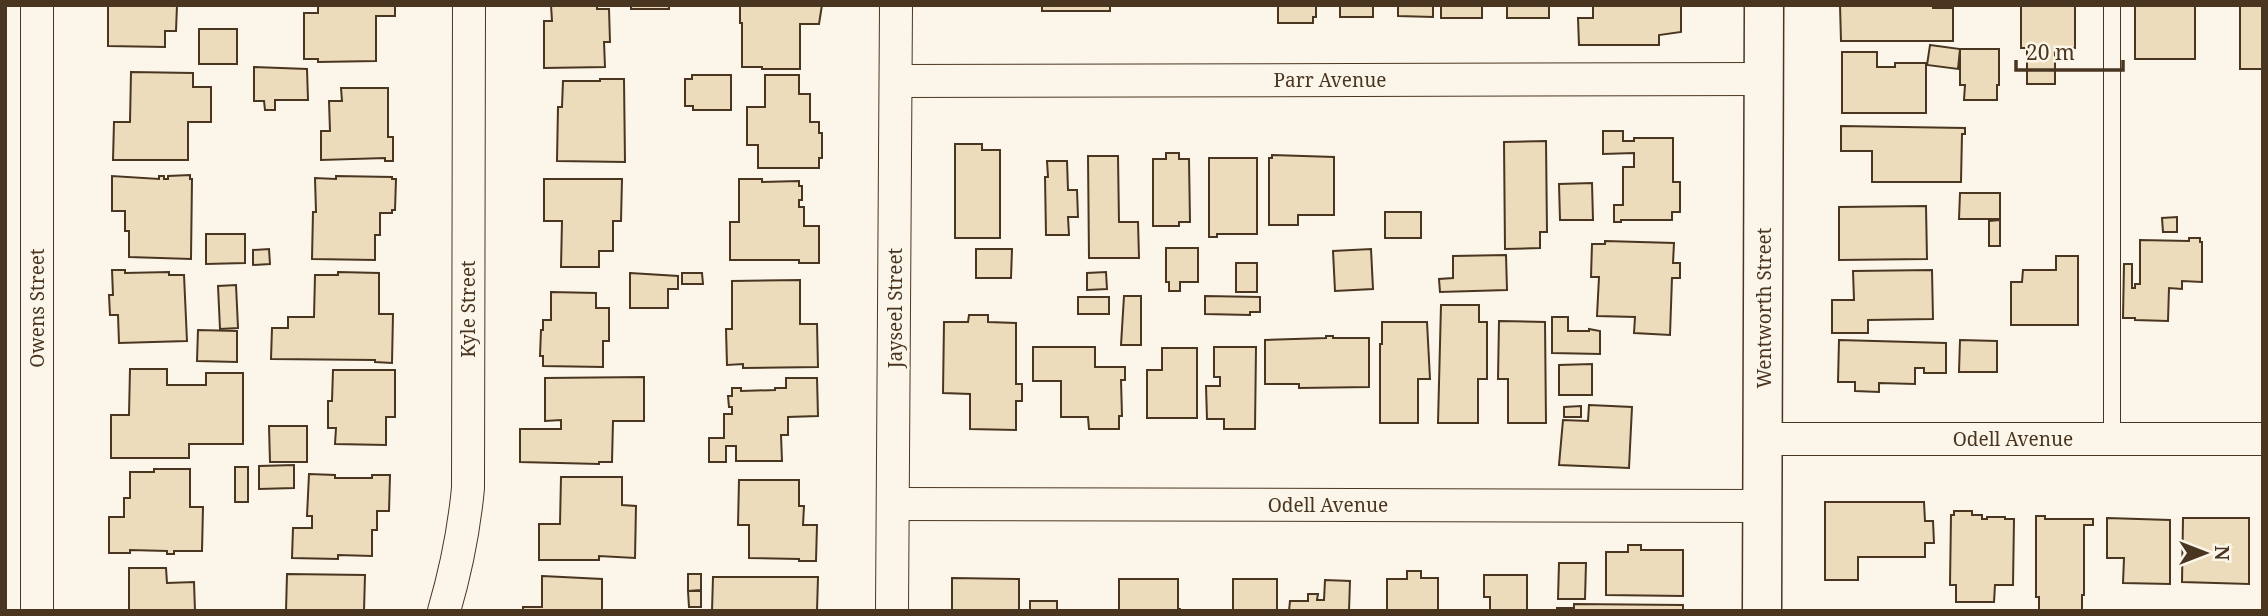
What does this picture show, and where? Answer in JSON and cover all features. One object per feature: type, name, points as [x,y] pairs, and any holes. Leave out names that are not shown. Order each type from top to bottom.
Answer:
[{"type":"street","name":"Owens Street","points":[[37,5],[37,611]]},
{"type":"street","name":"Kyle Street","points":[[444,611],[461,542],[468,488],[469,5]]},
{"type":"street","name":"Jayseel Street","points":[[892,611],[896,5]]},
{"type":"street","name":"Wentworth Street","points":[[1762,611],[1764,5]]},
{"type":"street","name":"Parr Avenue","points":[[896,81],[1764,79]]},
{"type":"street","name":"Odell Avenue","points":[[1763,439],[2263,439]]},
{"type":"street","name":"Odell Avenue","points":[[893,504],[1763,506]]},
{"type":"lane","points":[[2112,5],[2112,439]]},
{"type":"building","points":[[108,5],[177,5],[176,31],[165,31],[165,47],[108,46]]},
{"type":"building","points":[[318,5],[395,5],[395,16],[376,16],[376,61],[318,62],[318,59],[304,59],[304,13],[318,13]]},
{"type":"building","points":[[551,5],[597,5],[597,9],[609,9],[610,42],[604,42],[605,67],[544,68],[544,21],[552,21]]},
{"type":"building","points":[[631,5],[669,5],[669,9],[631,9]]},
{"type":"building","points":[[740,5],[822,5],[819,24],[800,24],[800,69],[742,67]]},
{"type":"building","points":[[1042,5],[1110,5],[1110,11],[1042,11]]},
{"type":"building","points":[[1278,5],[1316,5],[1316,17],[1313,17],[1313,23],[1278,23]]},
{"type":"building","points":[[1340,5],[1373,5],[1373,17],[1340,17]]},
{"type":"building","points":[[1398,5],[1433,5],[1433,17],[1398,16]]},
{"type":"building","points":[[1441,5],[1482,5],[1482,18],[1441,18]]},
{"type":"building","points":[[1507,5],[1549,5],[1549,18],[1507,18]]},
{"type":"building","points":[[1593,5],[1681,5],[1681,32],[1659,35],[1659,45],[1579,45],[1578,18],[1593,18]]},
{"type":"building","points":[[1840,5],[1933,5],[1933,8],[1953,8],[1953,41],[1841,41]]},
{"type":"building","points":[[2021,5],[2075,5],[2075,48],[2055,48],[2055,84],[2027,84],[2027,48],[2021,48]]},
{"type":"building","points":[[2135,5],[2195,5],[2195,59],[2135,59]]},
{"type":"building","points":[[2240,5],[2263,5],[2263,69],[2240,69]]},
{"type":"building","points":[[199,29],[237,29],[237,64],[199,64]]},
{"type":"building","points":[[1930,45],[1960,49],[1958,69],[1927,65]]},
{"type":"building","points":[[1960,49],[1999,49],[1997,100],[1964,100],[1965,85],[1960,85]]},
{"type":"building","points":[[1842,52],[1877,52],[1877,67],[1895,67],[1895,63],[1926,63],[1926,113],[1842,113]]},
{"type":"building","points":[[254,67],[307,69],[308,100],[275,100],[275,110],[265,110],[264,101],[254,101]]},
{"type":"building","points":[[131,72],[193,73],[193,87],[211,87],[211,122],[188,122],[188,160],[113,160],[114,122],[130,122]]},
{"type":"building","points":[[692,75],[731,75],[731,110],[693,110],[693,106],[685,106],[685,79],[692,79]]},
{"type":"building","points":[[765,75],[799,75],[799,94],[810,94],[810,122],[819,122],[819,133],[822,133],[822,158],[819,158],[819,168],[758,168],[758,145],[747,145],[747,107],[765,107]]},
{"type":"building","points":[[624,79],[625,162],[557,161],[558,107],[562,107],[563,81]]},
{"type":"building","points":[[341,88],[388,88],[388,137],[393,137],[393,161],[385,161],[385,158],[321,160],[321,131],[330,131],[329,101],[342,101]]},
{"type":"building","points":[[1841,126],[1965,128],[1965,134],[1962,134],[1961,182],[1872,182],[1872,151],[1841,151]]},
{"type":"building","points":[[1603,131],[1623,131],[1623,141],[1634,141],[1634,138],[1673,138],[1673,182],[1680,182],[1680,212],[1672,212],[1672,220],[1614,222],[1614,205],[1623,205],[1623,167],[1634,167],[1634,153],[1603,154]]},
{"type":"building","points":[[1546,141],[1547,232],[1540,232],[1540,248],[1505,249],[1504,142]]},
{"type":"building","points":[[955,144],[982,144],[982,150],[1000,150],[1000,238],[955,238]]},
{"type":"building","points":[[1166,153],[1179,153],[1179,159],[1189,159],[1190,222],[1179,222],[1179,226],[1153,226],[1153,159],[1166,159]]},
{"type":"building","points":[[1272,155],[1334,157],[1334,215],[1298,215],[1298,225],[1269,225],[1269,158],[1272,158]]},
{"type":"building","points":[[1088,156],[1118,156],[1119,222],[1138,222],[1139,258],[1089,258]]},
{"type":"building","points":[[1209,158],[1257,158],[1257,234],[1217,234],[1217,237],[1209,237]]},
{"type":"building","points":[[1047,161],[1067,161],[1068,190],[1077,190],[1078,217],[1068,217],[1069,235],[1046,235]]},
{"type":"building","points":[[190,175],[191,259],[129,257],[129,231],[125,231],[125,211],[112,211],[112,176],[159,179],[159,176],[164,176],[164,179],[168,179],[168,176]]},
{"type":"building","points":[[336,176],[396,179],[395,210],[392,210],[392,213],[380,213],[380,235],[375,235],[375,260],[312,259],[313,212],[316,212],[315,178],[336,179]]},
{"type":"building","points":[[544,179],[622,179],[621,221],[613,221],[613,251],[599,251],[599,267],[561,267],[562,221],[544,221]]},
{"type":"building","points":[[739,179],[762,179],[762,182],[799,181],[799,186],[802,186],[802,200],[799,200],[799,207],[804,207],[804,226],[819,226],[819,263],[799,263],[799,260],[730,260],[730,222],[739,222]]},
{"type":"building","points":[[1592,183],[1593,220],[1560,220],[1559,184]]},
{"type":"building","points":[[1960,193],[2000,193],[2000,219],[1959,219]]},
{"type":"building","points":[[1926,206],[1927,259],[1839,260],[1839,207]]},
{"type":"building","points":[[1385,212],[1421,212],[1421,238],[1385,238]]},
{"type":"building","points":[[2177,217],[2177,232],[2163,232],[2162,218]]},
{"type":"building","points":[[2000,220],[2000,246],[1989,246],[1989,221]]},
{"type":"building","points":[[206,234],[245,234],[245,263],[206,264]]},
{"type":"building","points":[[2189,238],[2200,238],[2202,242],[2202,282],[2182,281],[2182,289],[2169,288],[2168,321],[2123,318],[2124,264],[2132,264],[2132,288],[2135,288],[2135,284],[2140,284],[2140,240],[2189,241]]},
{"type":"building","points":[[1605,241],[1674,243],[1673,263],[1680,263],[1680,278],[1672,278],[1670,335],[1634,333],[1635,317],[1597,316],[1599,277],[1591,277],[1592,244],[1605,244]]},
{"type":"building","points":[[1166,248],[1198,248],[1198,282],[1180,282],[1180,291],[1169,291],[1169,282],[1166,282]]},
{"type":"building","points":[[269,249],[270,264],[253,265],[253,250]]},
{"type":"building","points":[[976,249],[1012,249],[1011,278],[976,278]]},
{"type":"building","points":[[1371,249],[1373,289],[1335,291],[1333,251]]},
{"type":"building","points":[[1506,255],[1507,290],[1440,292],[1439,279],[1453,278],[1453,256]]},
{"type":"building","points":[[2056,256],[2078,256],[2078,325],[2011,325],[2011,282],[2022,282],[2023,270],[2056,270]]},
{"type":"building","points":[[1236,263],[1257,263],[1257,292],[1236,292]]},
{"type":"building","points":[[112,270],[184,275],[187,341],[119,343],[118,315],[110,315],[109,295],[113,295]]},
{"type":"building","points":[[1932,270],[1933,319],[1868,320],[1868,333],[1832,333],[1832,300],[1854,300],[1853,271]]},
{"type":"building","points":[[338,272],[379,273],[379,314],[393,314],[392,363],[375,360],[271,359],[272,328],[288,328],[288,317],[314,317],[315,275],[338,275]]},
{"type":"building","points":[[1106,272],[1107,289],[1087,290],[1087,273]]},
{"type":"building","points":[[630,273],[678,276],[678,289],[668,289],[668,308],[630,308]]},
{"type":"building","points":[[682,273],[702,273],[703,284],[682,284]]},
{"type":"building","points":[[800,280],[800,324],[817,324],[818,367],[743,368],[743,364],[727,365],[726,329],[732,329],[732,281]]},
{"type":"building","points":[[236,285],[238,328],[220,329],[218,286]]},
{"type":"building","points":[[551,292],[596,293],[596,308],[609,308],[609,341],[603,341],[603,367],[543,366],[543,356],[540,356],[541,330],[543,320],[551,320]]},
{"type":"building","points":[[1124,296],[1141,296],[1141,345],[1121,345]]},
{"type":"building","points":[[1205,296],[1260,297],[1260,312],[1250,312],[1250,315],[1205,314]]},
{"type":"building","points":[[1078,297],[1109,297],[1109,314],[1078,314]]},
{"type":"building","points":[[1441,305],[1479,305],[1479,322],[1487,322],[1487,379],[1478,379],[1478,423],[1438,423]]},
{"type":"building","points":[[969,315],[988,315],[988,322],[1016,323],[1016,384],[1022,384],[1022,401],[1016,401],[1016,430],[970,429],[970,394],[943,393],[944,322],[968,322]]},
{"type":"building","points":[[1552,317],[1568,317],[1568,331],[1600,331],[1600,354],[1552,353]]},
{"type":"building","points":[[1499,321],[1545,322],[1546,423],[1508,423],[1508,379],[1498,379]]},
{"type":"building","points":[[1382,322],[1427,322],[1430,379],[1418,379],[1418,423],[1380,423]]},
{"type":"building","points":[[198,330],[237,331],[237,362],[197,361]]},
{"type":"building","points":[[1326,336],[1369,338],[1369,387],[1299,388],[1299,384],[1265,384],[1265,340]]},
{"type":"building","points":[[1839,340],[1946,343],[1946,373],[1924,373],[1924,368],[1915,368],[1915,384],[1879,383],[1879,392],[1855,391],[1855,382],[1838,382]]},
{"type":"building","points":[[1960,340],[1997,341],[1997,372],[1959,372]]},
{"type":"building","points":[[1033,347],[1095,347],[1095,367],[1125,367],[1125,380],[1121,380],[1122,416],[1119,416],[1119,429],[1089,429],[1088,417],[1061,417],[1061,381],[1033,381]]},
{"type":"building","points":[[1214,347],[1256,347],[1255,429],[1224,429],[1224,419],[1207,419],[1206,386],[1220,386],[1220,377],[1214,377]]},
{"type":"building","points":[[1162,348],[1197,348],[1197,418],[1147,418],[1147,370],[1162,370]]},
{"type":"building","points":[[1592,364],[1592,395],[1559,395],[1559,365]]},
{"type":"building","points":[[130,369],[167,369],[167,385],[206,385],[206,373],[243,373],[243,444],[189,444],[189,458],[111,458],[111,415],[129,415]]},
{"type":"building","points":[[333,370],[395,370],[395,417],[386,417],[386,445],[335,444],[336,428],[328,428],[328,401],[332,401]]},
{"type":"building","points":[[644,377],[644,421],[613,421],[612,462],[520,462],[520,429],[561,429],[561,420],[545,421],[545,378]]},
{"type":"building","points":[[786,378],[817,378],[818,416],[788,417],[788,435],[781,435],[782,461],[736,461],[736,446],[726,446],[726,462],[709,462],[709,438],[724,438],[724,414],[732,414],[728,396],[732,396],[732,388],[741,388],[741,391],[786,388]]},
{"type":"building","points":[[1589,405],[1632,407],[1629,468],[1559,465],[1563,420],[1588,421]]},
{"type":"building","points":[[1581,406],[1581,417],[1564,417],[1564,407]]},
{"type":"building","points":[[269,426],[307,426],[307,462],[270,462]]},
{"type":"building","points":[[294,465],[294,488],[259,489],[259,466]]},
{"type":"building","points":[[235,467],[248,467],[248,502],[235,502]]},
{"type":"building","points":[[154,469],[190,469],[190,507],[203,507],[202,551],[174,551],[174,554],[167,554],[167,551],[130,550],[130,553],[109,553],[109,517],[124,517],[124,498],[130,498],[130,472],[154,472]]},
{"type":"building","points":[[309,474],[335,475],[335,478],[390,475],[389,511],[377,511],[377,530],[372,530],[372,556],[338,555],[338,559],[292,558],[293,528],[312,528],[312,516],[307,516]]},
{"type":"building","points":[[561,477],[622,477],[622,505],[636,506],[635,558],[599,556],[599,560],[539,560],[539,524],[560,524]]},
{"type":"building","points":[[739,480],[799,480],[799,506],[804,506],[803,525],[817,525],[816,561],[749,558],[749,525],[738,525]]},
{"type":"building","points":[[1825,502],[1924,502],[1925,521],[1933,521],[1934,543],[1925,543],[1925,557],[1858,557],[1858,580],[1825,580]]},
{"type":"building","points":[[1954,511],[1972,511],[1972,515],[1982,515],[1982,519],[2014,519],[2013,585],[1995,585],[1994,602],[1956,602],[1956,585],[1950,585],[1951,515],[1954,515]]},
{"type":"building","points":[[2036,516],[2045,516],[2045,519],[2093,519],[2093,525],[2084,525],[2082,610],[2039,611],[2039,597],[2036,597]]},
{"type":"building","points":[[2107,518],[2170,520],[2170,584],[2123,583],[2124,558],[2107,558]]},
{"type":"building","points":[[2183,518],[2249,518],[2249,584],[2182,582]]},
{"type":"building","points":[[1628,545],[1641,545],[1641,550],[1683,550],[1683,596],[1606,595],[1606,552],[1628,552]]},
{"type":"building","points":[[1559,563],[1586,563],[1585,599],[1558,599]]},
{"type":"building","points":[[129,568],[166,568],[167,583],[194,582],[195,611],[129,611]]},
{"type":"building","points":[[1407,571],[1421,571],[1421,578],[1438,578],[1438,611],[1387,611],[1387,579],[1407,579]]},
{"type":"building","points":[[287,574],[365,575],[364,611],[286,611]]},
{"type":"building","points":[[688,574],[701,574],[701,590],[688,591]]},
{"type":"building","points":[[1484,575],[1527,575],[1527,611],[1490,611],[1490,597],[1484,597]]},
{"type":"building","points":[[542,576],[602,579],[602,611],[523,611],[523,607],[542,607]]},
{"type":"building","points":[[713,577],[818,577],[817,611],[712,611]]},
{"type":"building","points":[[952,578],[1019,579],[1019,611],[952,611]]},
{"type":"building","points":[[1119,579],[1178,579],[1178,609],[1181,611],[1119,611]]},
{"type":"building","points":[[1233,579],[1277,579],[1277,611],[1233,611]]},
{"type":"building","points":[[1325,580],[1350,581],[1349,611],[1289,611],[1290,601],[1308,601],[1308,594],[1318,594],[1317,600],[1324,600]]},
{"type":"building","points":[[688,591],[701,591],[701,607],[689,607]]},
{"type":"building","points":[[1030,601],[1057,601],[1057,611],[1030,611]]},
{"type":"building","points":[[1574,604],[1683,605],[1683,611],[1557,611],[1557,608],[1574,608]]}]
